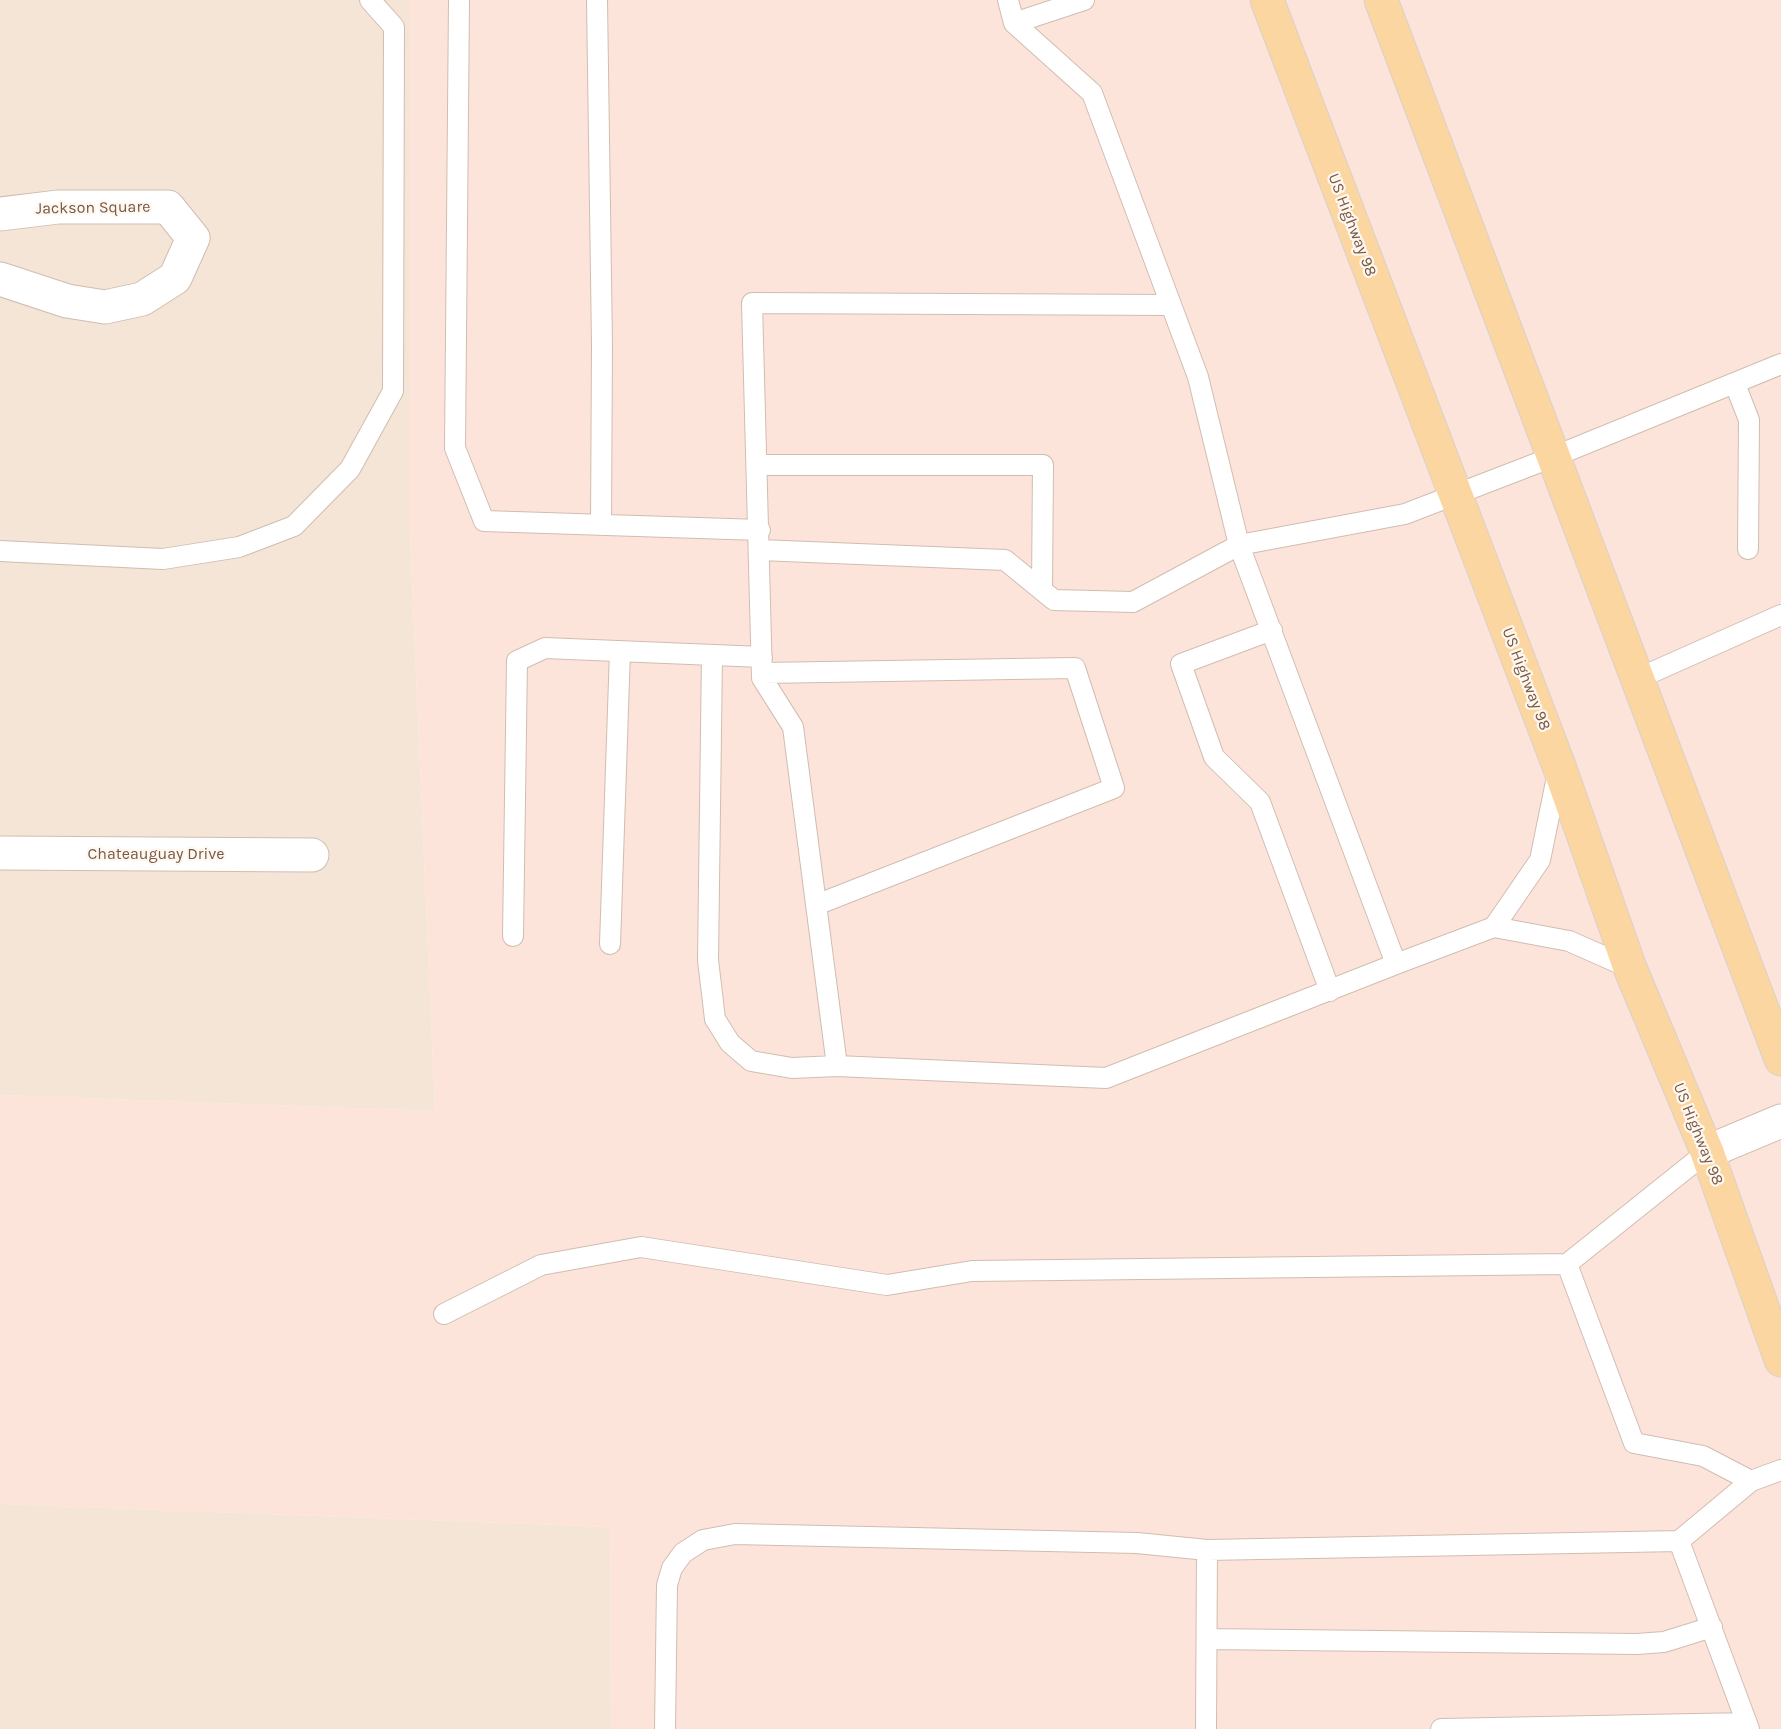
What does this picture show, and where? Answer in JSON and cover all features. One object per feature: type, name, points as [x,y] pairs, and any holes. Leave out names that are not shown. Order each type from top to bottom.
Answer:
[{"type":"main road","name":"US Highway 98","points":[[1267,0],[1559,766],[1630,968],[1707,1152],[1781,1360]]},
{"type":"main road","points":[[1381,0],[1781,1059]]},
{"type":"street","name":"Jackson Square","points":[[0,214],[58,207],[168,207],[193,238],[175,278],[142,299],[105,307],[67,301],[0,279]]},
{"type":"street","name":"Chateauguay Drive","points":[[0,853],[312,855]]},
{"type":"street","points":[[1707,1152],[1781,1121]]},
{"type":"lane","points":[[0,550],[163,559],[239,547],[294,526],[350,469],[393,391],[394,27],[370,0]]},
{"type":"lane","points":[[459,0],[455,448],[484,521],[760,530]]},
{"type":"lane","points":[[597,0],[602,345],[601,525]]},
{"type":"lane","points":[[1008,0],[1014,24],[1092,93],[1197,377],[1239,545],[1396,964]]},
{"type":"lane","points":[[1014,24],[1084,0]]},
{"type":"lane","points":[[837,1066],[793,727],[762,678],[760,530],[752,303],[1171,305]]},
{"type":"lane","points":[[760,550],[1005,560],[1054,600],[1133,602],[1239,545],[1405,514],[1553,457],[1781,364]]},
{"type":"lane","points":[[1735,384],[1749,420],[1748,549]]},
{"type":"lane","points":[[757,465],[1043,465],[1042,590]]},
{"type":"lane","points":[[1637,679],[1781,615]]},
{"type":"lane","points":[[1272,630],[1181,664],[1214,757],[1260,802],[1329,991]]},
{"type":"lane","points":[[513,936],[517,661],[545,648],[712,655],[762,665],[1075,668],[1114,788],[816,905]]},
{"type":"lane","points":[[610,944],[620,651]]},
{"type":"lane","points":[[712,655],[708,960],[715,1019],[730,1043],[751,1061],[792,1068],[837,1066],[1106,1078],[1494,927],[1569,941],[1630,968]]},
{"type":"lane","points":[[1494,927],[1540,860],[1559,766]]},
{"type":"lane","points":[[444,1314],[541,1265],[640,1247],[887,1285],[972,1271],[1567,1264],[1707,1152]]},
{"type":"lane","points":[[1567,1264],[1634,1443],[1703,1456],[1751,1481]]},
{"type":"lane","points":[[665,1729],[668,1585],[672,1568],[683,1553],[703,1540],[735,1534],[1137,1543],[1207,1550],[1679,1541],[1751,1481],[1781,1470]]},
{"type":"lane","points":[[1441,1729],[1748,1726],[1679,1541]]},
{"type":"lane","points":[[1206,1729],[1207,1550]]},
{"type":"lane","points":[[1207,1640],[1638,1644],[1664,1642],[1712,1627]]},
{"type":"shaded area","points":[[0,0],[410,0],[410,536],[435,1111],[0,1095]]},
{"type":"shaded area","points":[[410,0],[1781,0],[1781,1729],[611,1729],[610,1527],[0,1504],[0,1095],[435,1111],[410,536]]},
{"type":"shaded area","points":[[0,1504],[610,1527],[611,1729],[0,1729]]}]
